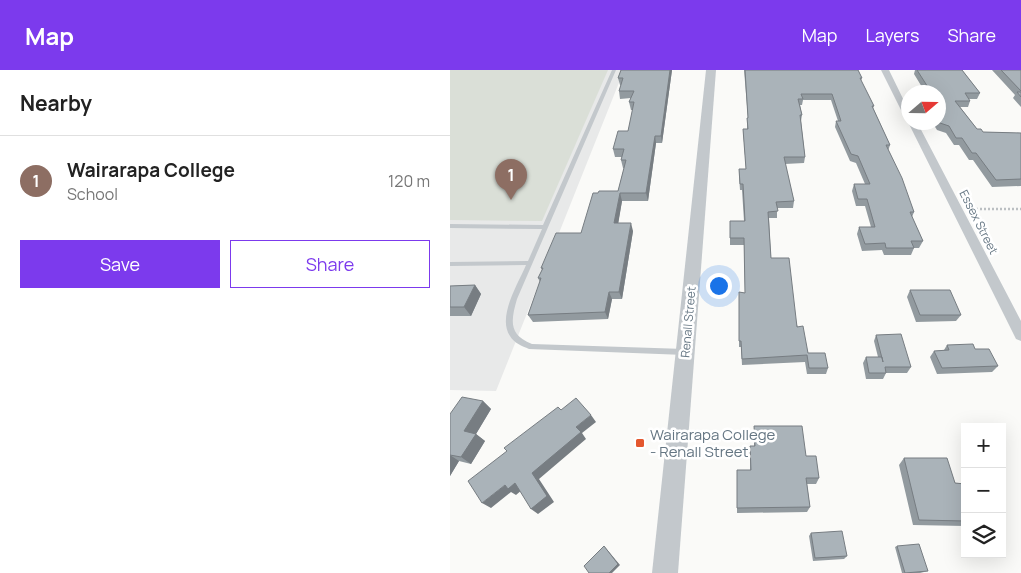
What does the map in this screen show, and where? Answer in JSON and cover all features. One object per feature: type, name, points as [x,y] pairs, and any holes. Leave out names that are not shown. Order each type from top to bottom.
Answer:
[{"type":"street","name":"Renall Street","points":[[665,573],[711,70]]},
{"type":"street","points":[[885,70],[901,102]]},
{"type":"street","name":"Essex Street","points":[[916,130],[1021,335]]},
{"type":"lane","points":[[614,70],[514,299],[508,318],[512,334],[518,341],[539,348],[685,352]]},
{"type":"lane","points":[[450,226],[546,227]]},
{"type":"lane","points":[[450,264],[529,263]]},
{"type":"path","points":[[957,209],[1021,209]]},
{"type":"shaded area","points":[[450,70],[624,70],[496,391],[450,390]]},
{"type":"shaded area","points":[[450,70],[608,70],[542,221],[450,220]]},
{"type":"building","points":[[621,70],[670,70],[661,136],[655,136],[646,193],[620,193],[614,223],[631,223],[619,292],[609,292],[605,312],[528,315],[541,278],[538,278],[543,268],[541,268],[556,233],[581,233],[593,193],[598,193],[599,191],[618,191],[626,160],[621,160],[624,149],[613,149],[618,131],[628,131],[634,102],[629,102],[634,91],[619,91],[623,78],[618,78]]},
{"type":"building","points":[[745,70],[858,70],[890,145],[886,145],[902,178],[914,212],[910,212],[923,241],[911,241],[914,248],[886,248],[885,243],[865,244],[859,227],[875,227],[867,199],[858,199],[854,184],[870,184],[858,156],[851,154],[836,121],[841,121],[832,94],[801,94],[803,99],[798,99],[802,115],[800,115],[805,157],[784,157],[794,201],[776,202],[778,211],[768,212],[771,258],[789,258],[797,327],[803,326],[808,353],[825,353],[828,368],[809,368],[807,355],[742,359],[741,341],[739,341],[739,292],[745,293],[744,238],[730,238],[730,221],[745,221],[743,184],[740,184],[739,169],[746,169],[743,129],[748,129]]},
{"type":"building","points":[[917,70],[962,70],[980,93],[965,93],[970,101],[955,101],[977,129],[981,129],[983,132],[1021,133],[1021,179],[996,180],[976,153],[972,153],[962,138],[956,138],[949,126],[946,125],[946,85],[927,85]]},
{"type":"building","points":[[1001,70],[1021,70],[1021,91]]},
{"type":"building","points":[[475,285],[464,307],[450,307],[450,286]]},
{"type":"building","points":[[910,290],[950,290],[961,315],[920,315]]},
{"type":"building","points":[[901,334],[911,367],[885,367],[886,373],[869,373],[866,357],[882,357],[876,335]]},
{"type":"building","points":[[973,344],[975,349],[989,349],[998,366],[942,368],[934,351],[949,350],[947,345]]},
{"type":"building","points":[[462,397],[483,401],[464,431],[476,434],[461,457],[450,455],[450,414]]},
{"type":"building","points":[[576,398],[591,415],[576,427],[581,432],[532,473],[547,496],[531,509],[515,483],[508,489],[505,485],[482,503],[468,481],[507,451],[504,448],[558,407],[561,410]]},
{"type":"building","points":[[754,426],[802,426],[806,456],[816,456],[819,478],[806,478],[810,507],[737,508],[737,470],[751,470],[750,446],[755,446]]},
{"type":"building","points":[[904,458],[947,458],[955,483],[961,484],[961,521],[919,520]]},
{"type":"building","points":[[842,531],[847,556],[815,558],[811,533]]},
{"type":"building","points":[[919,544],[928,571],[905,573],[897,546]]},
{"type":"building","points":[[604,546],[618,564],[609,573],[589,573],[584,566]]},
{"type":"place","name":"Wairarapa College","points":[[511,200]]},
{"type":"place","name":"Wairarapa College - Renall Street","points":[[640,443]]}]
